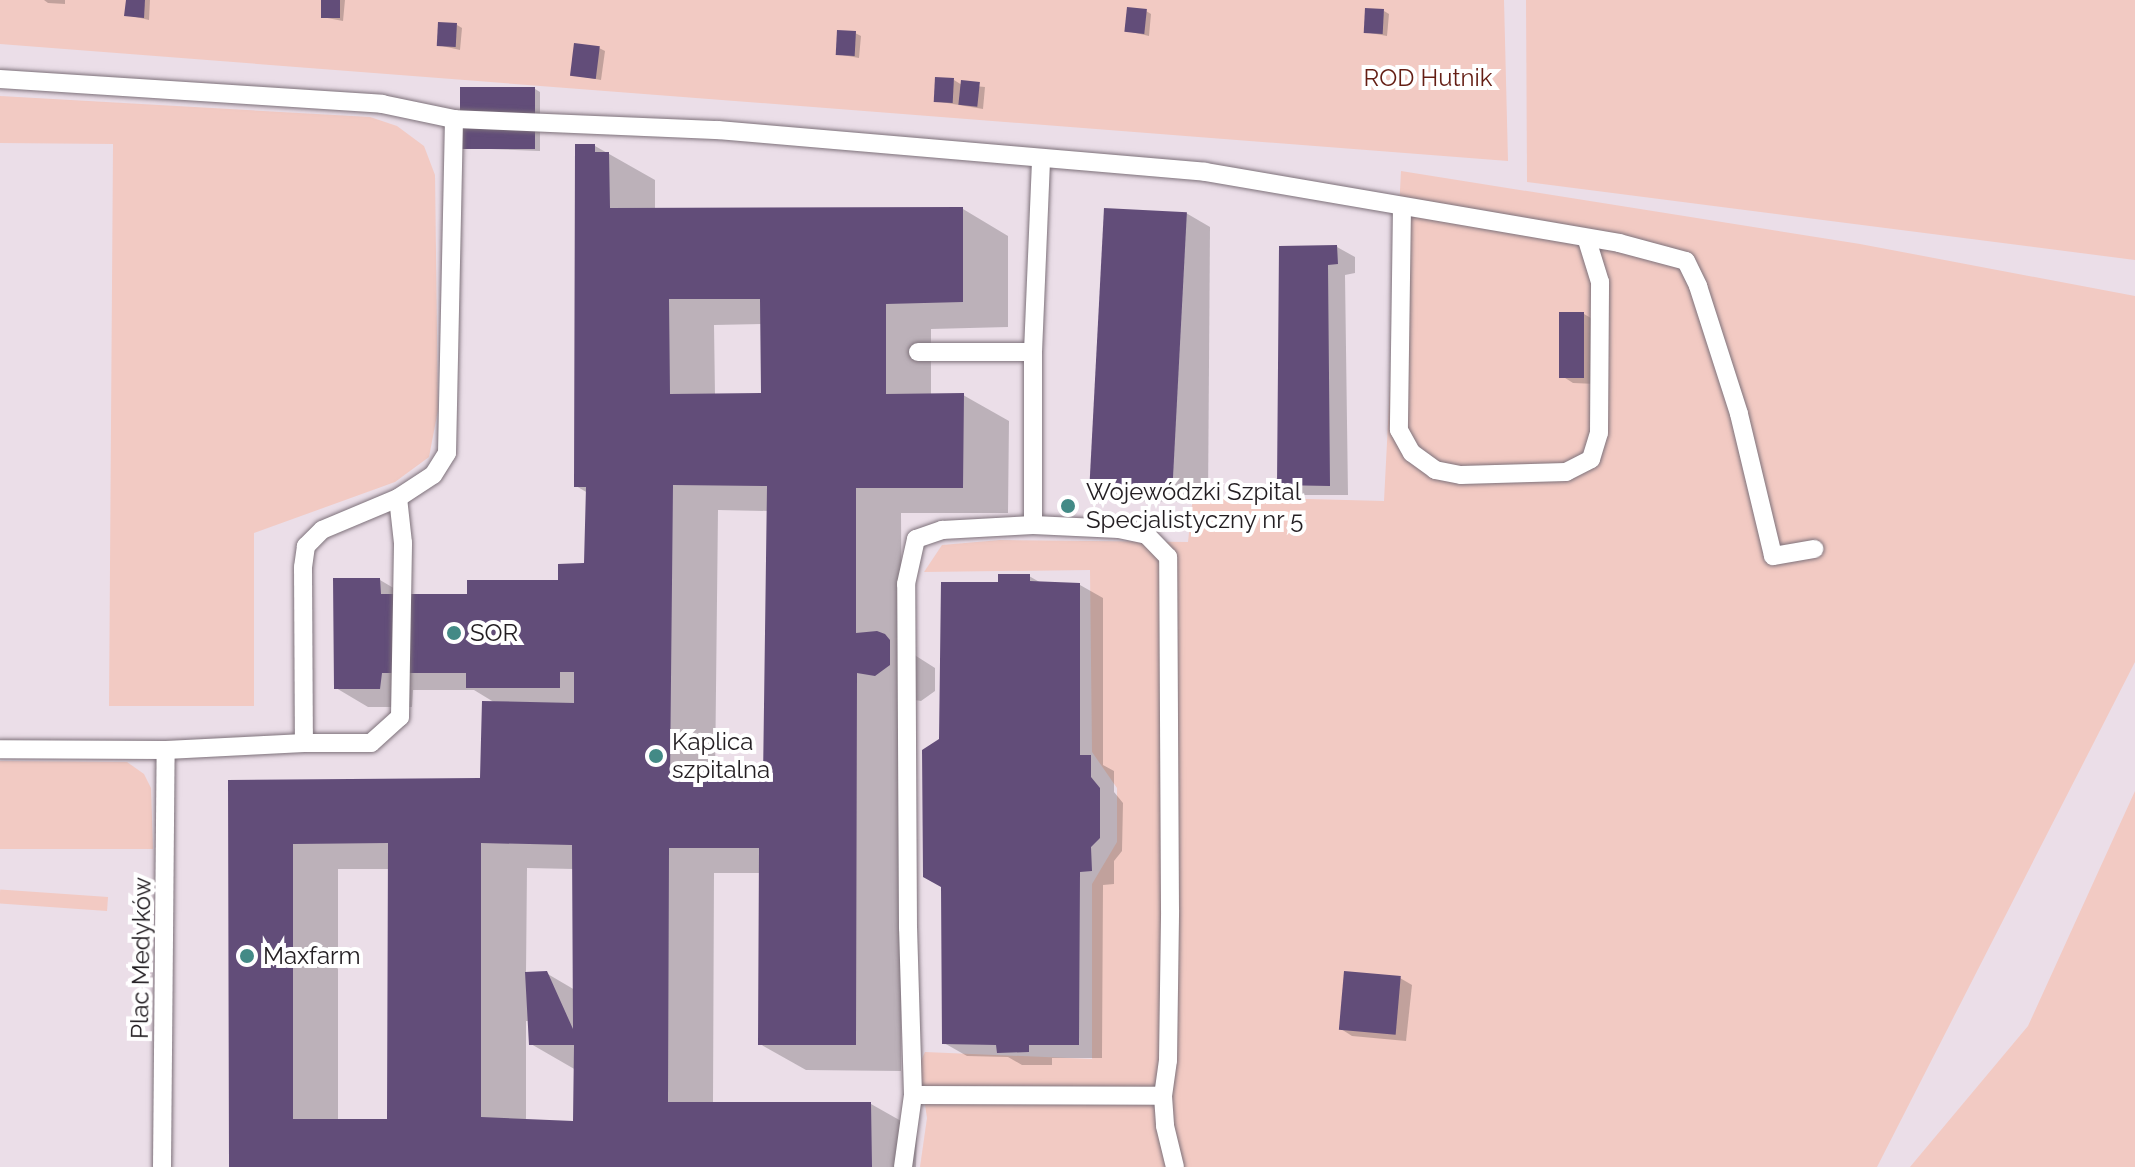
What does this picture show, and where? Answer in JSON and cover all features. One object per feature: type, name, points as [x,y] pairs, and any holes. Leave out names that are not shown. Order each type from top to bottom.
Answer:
[{"type":"lane","points":[[0,79],[382,104],[454,119],[718,130],[1205,172],[1587,240],[1619,243],[1686,261],[1698,286],[1739,414],[1773,556],[1814,549]]},
{"type":"lane","points":[[304,743],[303,567],[306,546],[322,530],[398,498],[433,475],[447,453],[454,119]]},
{"type":"lane","points":[[1033,525],[1033,352],[1041,160]]},
{"type":"lane","points":[[1402,207],[1399,430],[1412,453],[1435,470],[1461,475],[1566,472],[1591,459],[1599,433],[1600,282],[1587,240]]},
{"type":"lane","points":[[918,352],[1033,352]]},
{"type":"lane","points":[[0,749],[166,750],[371,743],[400,717],[403,543],[398,498]]},
{"type":"lane","points":[[903,1167],[913,1095],[908,928],[906,584],[916,539],[942,530],[1033,525],[1119,529],[1147,535],[1168,557],[1170,910],[1168,1060],[1163,1096],[1165,1126],[1175,1167]]},
{"type":"lane","name":"Plac Medyków","points":[[162,1167],[166,750]]},
{"type":"lane","points":[[913,1095],[1163,1096]]},
{"type":"green space","name":"ROD Hutnik","points":[[0,0],[1504,0],[1508,161],[0,44]]},
{"type":"green space","name":"ROD Hutnik","points":[[1526,0],[2135,0],[2135,260],[1527,182]]},
{"type":"green space","points":[[0,96],[370,117],[397,126],[424,146],[435,175],[438,410],[429,457],[395,482],[254,533],[254,706],[109,706],[113,144],[0,143]]},
{"type":"green space","points":[[1401,171],[1860,244],[2135,296],[2135,662],[1877,1167],[920,1167],[927,1118],[919,1065],[925,1052],[1092,1059],[1092,884],[1117,842],[1117,788],[1092,752],[1090,570],[924,572],[942,545],[1000,540],[1188,542],[1193,496],[1384,501]]},
{"type":"green space","points":[[0,761],[127,762],[144,774],[151,788],[153,849],[0,849]]},
{"type":"green space","points":[[2135,791],[2135,1167],[1910,1167],[2028,1026]]},
{"type":"green space","points":[[0,889],[108,897],[107,911],[0,903]]},
{"type":"building","points":[[126,0],[145,0],[144,18],[124,16]]},
{"type":"building","points":[[321,0],[340,0],[340,18],[321,18]]},
{"type":"building","points":[[1127,7],[1147,9],[1144,34],[1124,32]]},
{"type":"building","points":[[1365,8],[1384,9],[1383,34],[1364,33]]},
{"type":"building","points":[[438,22],[457,23],[456,47],[437,46]]},
{"type":"building","points":[[837,30],[856,31],[855,56],[836,55]]},
{"type":"building","points":[[574,43],[600,46],[596,79],[570,76]]},
{"type":"building","points":[[935,77],[954,78],[953,103],[934,102]]},
{"type":"building","points":[[961,80],[980,82],[977,107],[958,105]]},
{"type":"building","points":[[460,87],[535,87],[535,149],[460,149]]},
{"type":"building","points":[[575,144],[595,144],[595,152],[609,152],[610,208],[963,207],[963,302],[886,304],[886,394],[964,393],[963,488],[856,488],[856,633],[877,631],[885,634],[890,640],[890,665],[875,676],[857,673],[856,1045],[758,1045],[759,848],[669,848],[668,1102],[871,1102],[872,1167],[229,1167],[228,780],[480,778],[482,701],[574,703],[574,672],[560,672],[560,688],[466,688],[466,673],[382,673],[380,689],[334,689],[333,578],[380,578],[381,594],[467,594],[467,580],[558,580],[558,564],[584,563],[586,487],[574,487]],"holes":[[[669,299],[760,299],[761,393],[670,394]],[[673,485],[767,486],[763,779],[670,778]],[[388,843],[387,1119],[293,1119],[293,844]],[[481,843],[572,845],[573,1029],[547,971],[525,972],[529,1045],[574,1045],[573,1121],[481,1117]]]},
{"type":"building","points":[[1104,208],[1187,212],[1172,492],[1089,488]]},
{"type":"building","points":[[1337,245],[1338,264],[1328,265],[1330,486],[1277,485],[1279,246]]},
{"type":"building","points":[[1559,312],[1584,312],[1584,378],[1559,378]]},
{"type":"building","points":[[998,574],[1030,574],[1030,581],[1080,583],[1080,755],[1091,755],[1091,777],[1100,788],[1100,838],[1091,847],[1092,871],[1080,872],[1079,1045],[1029,1045],[1029,1052],[997,1053],[996,1045],[942,1044],[941,887],[923,877],[922,750],[939,739],[941,582],[998,582]]},
{"type":"building","points":[[1344,971],[1401,976],[1396,1035],[1339,1030]]},
{"type":"place","name":"Wojewódzki Szpital Specjalistyczny nr 5","points":[[1068,506]]},
{"type":"place","name":"SOR","points":[[454,633]]},
{"type":"place","name":"Kaplica szpitalna","points":[[656,756]]},
{"type":"place","name":"Maxfarm","points":[[247,956]]}]
